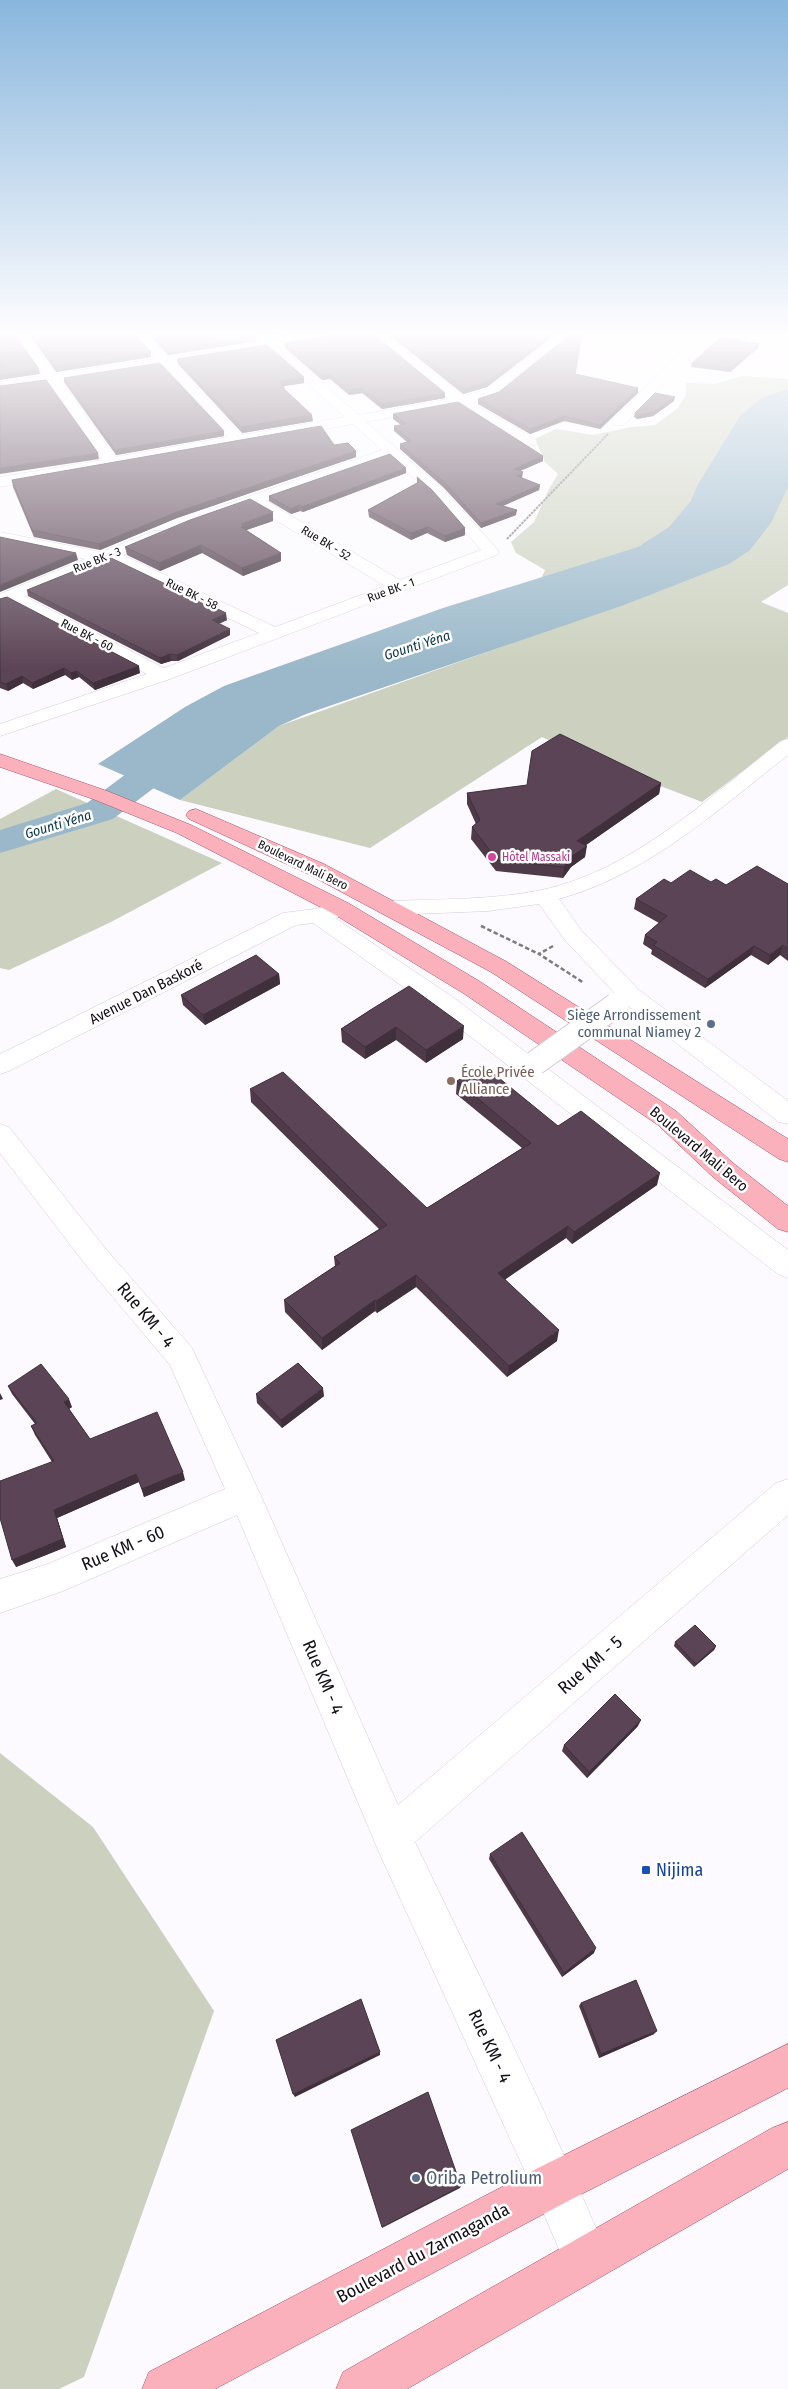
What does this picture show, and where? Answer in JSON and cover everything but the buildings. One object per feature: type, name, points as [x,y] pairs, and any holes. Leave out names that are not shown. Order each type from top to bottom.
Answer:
[{"type":"main road","name":"Boulevard Mali Bero","points":[[0,742],[108,789],[273,849],[391,908],[499,966],[788,1152]]},
{"type":"main road","name":"Boulevard Mali Bero","points":[[0,760],[108,789]]},
{"type":"main road","name":"Boulevard Mali Bero","points":[[143,802],[200,837],[308,892],[328,912],[470,987],[666,1118],[723,1170],[788,1221]]},
{"type":"main road","points":[[702,1097],[788,1166]]},
{"type":"main road","points":[[666,1118],[788,1205]]},
{"type":"main road","name":"Boulevard du Zarmaganda","points":[[166,2389],[554,2184],[788,2065]]},
{"type":"main road","points":[[360,2389],[788,2144]]},
{"type":"street","points":[[100,445],[112,462]]},
{"type":"street","points":[[0,482],[207,445]]},
{"type":"street","points":[[385,445],[438,492],[491,552]]},
{"type":"street","points":[[201,518],[392,452]]},
{"type":"street","name":"Rue BK - 52","points":[[253,500],[399,587]]},
{"type":"street","name":"Rue BK - 3","points":[[5,598],[176,527]]},
{"type":"street","name":"Rue BK - 58","points":[[0,537],[107,556],[273,633]]},
{"type":"street","name":"Rue BK - 1","points":[[0,730],[163,675],[491,552]]},
{"type":"street","name":"Rue BK - 60","points":[[5,598],[163,675]]},
{"type":"street","points":[[391,908],[508,902],[546,896],[580,886],[609,874],[647,853],[788,745]]},
{"type":"street","points":[[292,918],[308,892]]},
{"type":"street","points":[[546,896],[573,935],[631,996],[788,1115]]},
{"type":"street","points":[[328,912],[445,1004],[788,1266]]},
{"type":"street","name":"Avenue Dan Baskoré","points":[[0,1065],[292,918],[328,912]]},
{"type":"street","points":[[535,1063],[616,1004]]},
{"type":"street","name":"Rue KM - 4","points":[[0,1134],[95,1256],[181,1358],[245,1496],[392,1836],[554,2184],[586,2259]]},
{"type":"street","name":"Rue KM - 5","points":[[392,1836],[788,1494]]},
{"type":"street","name":"Rue KM - 60","points":[[0,1596],[51,1578],[245,1496]]},
{"type":"path","points":[[491,552],[521,526],[597,445]]},
{"type":"path","points":[[452,904],[471,920],[539,954]]},
{"type":"green space","points":[[538,445],[788,445],[788,585],[761,602],[788,613],[788,737],[702,802],[585,757],[542,737],[370,848],[180,800],[279,726],[512,643],[545,570],[516,553],[511,542],[534,522],[558,474],[545,462]]},
{"type":"green space","points":[[56,789],[222,863],[109,923],[9,970],[0,968],[0,819]]},
{"type":"green space","points":[[0,1753],[93,1827],[214,2011],[84,2377],[59,2389],[0,2389]]},
{"type":"water","points":[[722,445],[788,445],[788,487],[771,523],[750,550],[729,564],[624,605],[306,714],[279,726],[180,800],[98,764],[185,707],[224,686],[443,608],[638,547],[669,527],[691,501],[697,486]]},
{"type":"waterway","name":"Gounti Yéna","points":[[0,842],[100,811],[173,755],[192,743]]},
{"type":"place","name":"Hôtel Massaki","points":[[492,857]]},
{"type":"place","name":"Siège Arrondissement communal Niamey 2","points":[[711,1024]]},
{"type":"place","name":"École Privée Alliance","points":[[451,1081]]},
{"type":"place","name":"Nijima","points":[[646,1870]]},
{"type":"place","name":"Oriba Petrolium","points":[[416,2178]]}]
